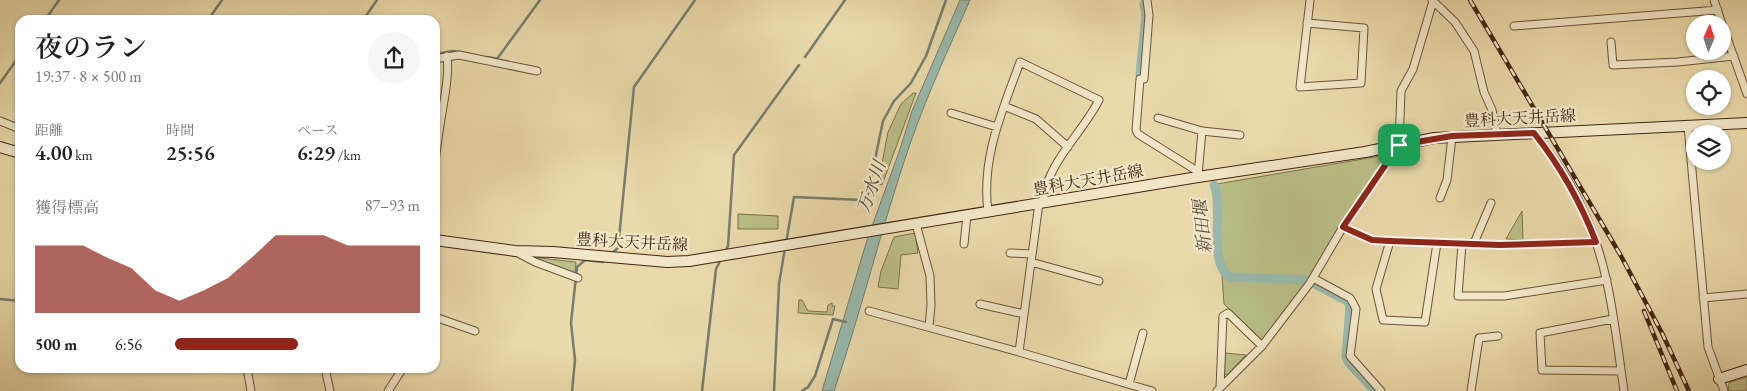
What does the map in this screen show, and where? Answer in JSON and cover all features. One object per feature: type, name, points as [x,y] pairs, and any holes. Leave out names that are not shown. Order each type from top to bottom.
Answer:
[{"type":"main road","name":"豊科大天井岳線","points":[[1708,125],[1747,123]]},
{"type":"main road","name":"豊科大天井岳線","points":[[440,241],[515,251],[667,262],[689,261],[1041,203],[1198,174],[1452,136],[1686,126]]},
{"type":"main road","points":[[0,147],[15,152]]},
{"type":"main road","points":[[1720,379],[1747,370]]},
{"type":"street","points":[[1147,0],[1148,15],[1144,79],[1140,79],[1136,130],[1138,134],[1198,174],[1202,131]]},
{"type":"street","points":[[1307,23],[1364,28],[1361,83],[1300,87],[1307,23],[1310,0]]},
{"type":"street","points":[[1714,0],[1719,15]]},
{"type":"street","points":[[1219,390],[1262,346],[1313,278],[1343,227],[1399,145],[1401,91],[1413,69],[1432,1],[1455,22],[1474,51],[1484,92],[1492,110],[1497,134]]},
{"type":"street","points":[[1514,26],[1718,10]]},
{"type":"street","points":[[1611,42],[1613,65],[1678,62],[1734,56]]},
{"type":"street","points":[[1731,48],[1747,94]]},
{"type":"street","points":[[440,57],[459,55],[537,71]]},
{"type":"street","points":[[440,121],[446,87],[447,56]]},
{"type":"street","points":[[988,212],[986,192],[990,148],[1020,62],[1099,100],[1092,113],[1059,159],[1044,191],[1032,258],[1019,352]]},
{"type":"street","points":[[1004,106],[1036,119],[1068,147]]},
{"type":"street","points":[[951,113],[997,127]]},
{"type":"street","points":[[1158,118],[1202,131],[1240,135]]},
{"type":"street","points":[[0,122],[15,127]]},
{"type":"street","points":[[1534,133],[1560,168],[1583,209],[1596,242],[1607,280],[1624,391]]},
{"type":"street","points":[[1440,198],[1447,180],[1452,136]]},
{"type":"street","points":[[1692,170],[1708,347],[1724,391]]},
{"type":"street","points":[[1474,243],[1491,203]]},
{"type":"street","points":[[964,244],[967,215]]},
{"type":"street","points":[[916,224],[930,276],[932,305],[929,327]]},
{"type":"street","points":[[1343,227],[1372,240],[1500,245],[1596,242]]},
{"type":"street","points":[[1390,241],[1376,289],[1383,320],[1425,322],[1437,243]]},
{"type":"street","points":[[1462,244],[1458,296],[1504,296],[1607,280]]},
{"type":"street","points":[[515,251],[535,262],[578,278]]},
{"type":"street","points":[[1010,253],[1032,258],[1099,281]]},
{"type":"street","points":[[1313,278],[1350,298],[1356,309],[1350,356],[1381,391]]},
{"type":"street","points":[[1703,298],[1747,294]]},
{"type":"street","points":[[980,304],[1024,314]]},
{"type":"street","points":[[869,311],[1152,391]]},
{"type":"street","points":[[1219,390],[1223,316],[1228,313],[1262,346]]},
{"type":"street","points":[[440,319],[475,331]]},
{"type":"street","points":[[1613,319],[1540,333],[1542,370],[1621,371]]},
{"type":"street","points":[[1129,384],[1143,333]]},
{"type":"street","points":[[1471,391],[1479,338],[1498,336]]},
{"type":"street","points":[[248,373],[251,391]]},
{"type":"street","points":[[325,373],[330,391]]},
{"type":"street","points":[[388,391],[399,373]]},
{"type":"green space","points":[[913,93],[916,93],[882,185],[878,184],[888,132],[901,104]]},
{"type":"green space","points":[[1392,154],[1341,227],[1309,279],[1263,341],[1224,304],[1217,184]]},
{"type":"green space","points":[[1522,211],[1523,240],[1506,239]]},
{"type":"green space","points":[[738,214],[778,216],[778,229],[738,229]]},
{"type":"green space","points":[[915,233],[918,253],[901,255],[898,289],[878,287],[881,271],[894,237]]},
{"type":"green space","points":[[530,257],[576,262],[575,274]]},
{"type":"green space","points":[[799,300],[802,300],[808,311],[827,312],[828,305],[832,303],[832,306],[835,306],[833,315],[798,313]]},
{"type":"green space","points":[[1225,353],[1246,355],[1227,375],[1224,374]]},
{"type":"green space","points":[[1747,377],[1747,391],[1729,391],[1728,385],[1730,382]]},
{"type":"shaded area","points":[[960,0],[970,0],[910,144],[834,391],[822,391],[867,240],[912,111]]},
{"type":"waterway","points":[[48,15],[59,0]]},
{"type":"waterway","points":[[212,15],[222,0]]},
{"type":"waterway","points":[[366,15],[377,0]]},
{"type":"waterway","points":[[488,57],[497,59],[540,0]]},
{"type":"waterway","points":[[611,254],[618,248],[634,87],[695,0]]},
{"type":"waterway","points":[[805,57],[845,0]]},
{"type":"waterway","name":"万水川","points":[[786,243],[794,197],[862,200],[867,198],[883,121],[894,101],[911,83],[926,56],[946,0]]},
{"type":"waterway","name":"新田堰","points":[[1140,74],[1146,14],[1144,4]]},
{"type":"waterway","points":[[440,53],[460,52]]},
{"type":"waterway","points":[[0,83],[15,62]]},
{"type":"waterway","points":[[725,252],[728,246],[734,155],[799,65]]},
{"type":"waterway","name":"新田堰","points":[[1214,185],[1217,194],[1217,247],[1223,270],[1230,277],[1306,280]]},
{"type":"waterway","points":[[774,391],[779,284],[785,248]]},
{"type":"waterway","points":[[572,391],[575,360],[571,323],[577,267],[585,260],[603,262],[605,259]]},
{"type":"waterway","points":[[702,391],[716,269],[721,259]]},
{"type":"waterway","name":"新田堰","points":[[1315,284],[1347,301],[1350,306],[1346,357],[1349,363],[1375,391]]},
{"type":"waterway","points":[[0,299],[15,300]]},
{"type":"waterway","points":[[802,391],[808,387],[815,376],[833,319],[846,322]]},
{"type":"railway","points":[[1470,0],[1621,256],[1662,333],[1689,391]]},
{"type":"railway","points":[[1644,311],[1677,391]]},
{"type":"route","points":[[1534,133],[1560,168],[1583,209],[1596,242],[1500,245],[1372,240],[1343,227],[1399,145],[1452,136],[1534,133]]}]
